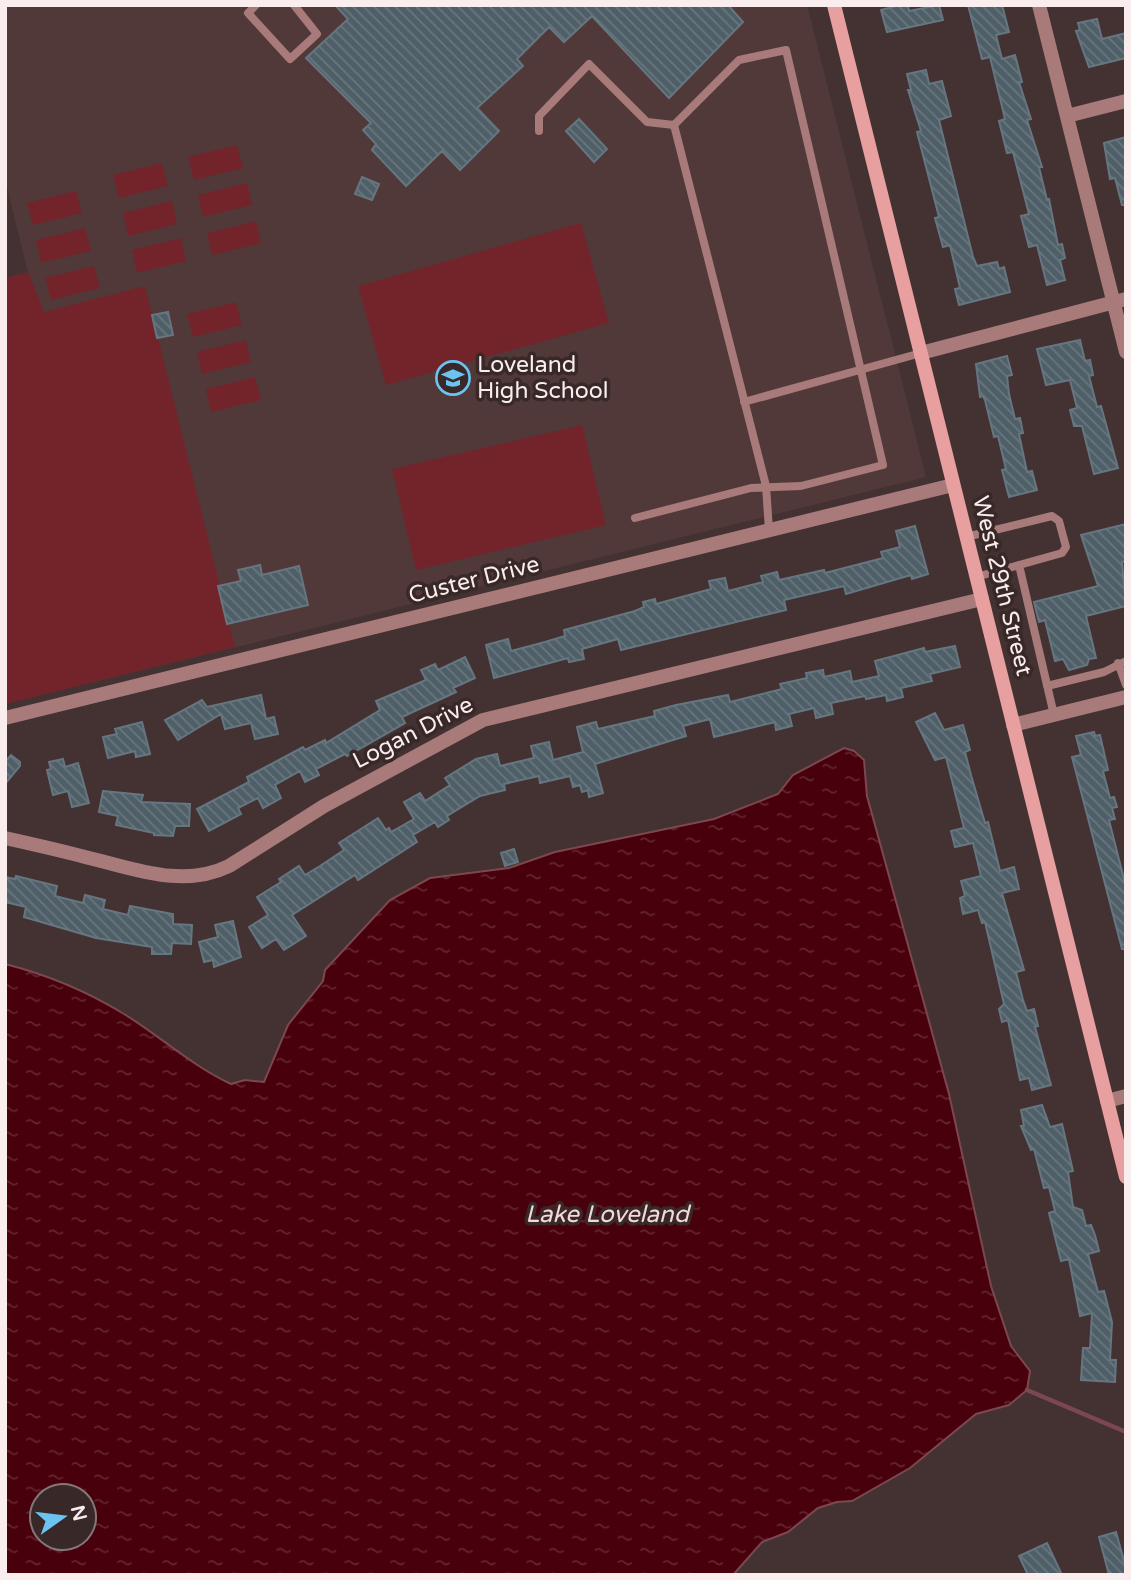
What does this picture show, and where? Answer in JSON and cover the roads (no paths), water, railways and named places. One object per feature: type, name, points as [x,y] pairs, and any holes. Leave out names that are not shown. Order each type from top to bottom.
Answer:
[{"type":"main road","name":"West 29th Street","points":[[834,5],[1126,1177]]},
{"type":"street","points":[[1039,5],[1119,300],[1126,352]]},
{"type":"street","points":[[1067,116],[1126,101]]},
{"type":"street","points":[[921,353],[1119,300]]},
{"type":"street","name":"Custer Drive","points":[[5,718],[953,485]]},
{"type":"street","name":"Logan Drive","points":[[5,838],[160,876],[214,872],[229,866],[324,806],[483,720],[982,599]]},
{"type":"street","points":[[1013,725],[1126,697]]},
{"type":"street","points":[[1107,1101],[1126,1096]]},
{"type":"lane","points":[[256,5],[248,13],[290,59],[317,34],[294,5]]},
{"type":"lane","points":[[635,518],[766,486],[801,486],[883,465],[786,50],[738,60],[674,125]]},
{"type":"lane","points":[[539,131],[539,116],[589,64],[647,122],[674,125]]},
{"type":"lane","points":[[674,125],[766,486],[769,530]]},
{"type":"lane","points":[[744,402],[921,353]]},
{"type":"lane","points":[[966,537],[1052,516],[1059,521],[1066,547],[1062,554],[976,577]]},
{"type":"lane","points":[[1019,565],[1054,715]]},
{"type":"lane","points":[[1047,686],[1104,672],[1122,662],[1126,685]]},
{"type":"water","name":"Lake Loveland","points":[[844,748],[854,751],[864,760],[867,796],[949,1094],[991,1286],[1011,1346],[1030,1371],[1027,1390],[1009,1405],[976,1414],[910,1468],[852,1501],[818,1508],[788,1532],[762,1542],[733,1575],[5,1575],[5,964],[51,978],[96,998],[124,1014],[203,1069],[231,1084],[245,1080],[264,1082],[288,1025],[323,981],[325,970],[390,900],[430,878],[509,868],[555,852],[714,819],[778,794],[793,775]]},
{"type":"waterway","points":[[1027,1390],[1126,1432]]},
{"type":"place","name":"Loveland High School","points":[[453,378]]}]
